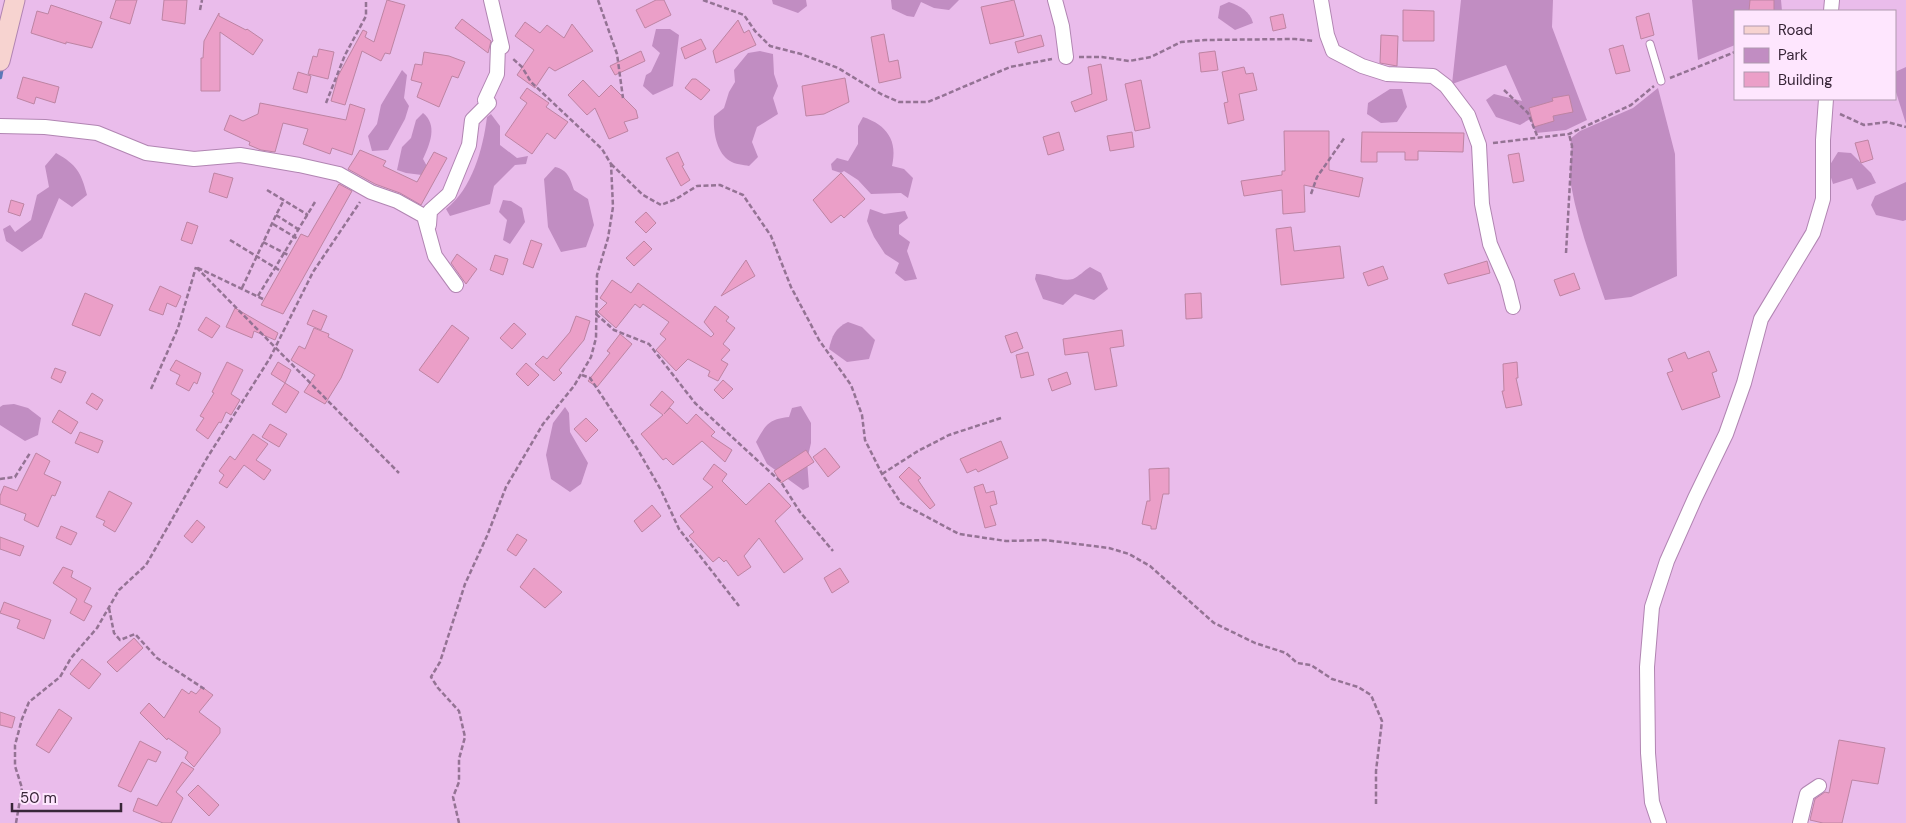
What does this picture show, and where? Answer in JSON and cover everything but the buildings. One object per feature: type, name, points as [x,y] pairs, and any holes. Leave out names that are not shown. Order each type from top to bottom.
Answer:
[{"type":"main road","points":[[0,61],[15,0]]},
{"type":"street","points":[[428,229],[430,211],[449,194],[456,179],[469,145],[472,120],[490,103],[485,100],[497,74],[498,46],[502,47],[491,0]]},
{"type":"street","points":[[1055,0],[1062,26],[1066,57]]},
{"type":"street","points":[[1321,0],[1326,35],[1333,52],[1362,66],[1387,74],[1433,76],[1446,86],[1468,115],[1479,145],[1482,204],[1490,244],[1507,283],[1513,307]]},
{"type":"street","points":[[1659,823],[1652,802],[1648,753],[1647,667],[1652,607],[1667,561],[1694,498],[1726,434],[1744,383],[1762,319],[1813,233],[1823,199],[1825,102]]},
{"type":"street","points":[[0,126],[46,127],[97,133],[146,153],[194,159],[240,155],[339,174],[424,216],[435,256],[456,285]]},
{"type":"street","points":[[1800,823],[1807,794],[1819,786]]},
{"type":"lane","points":[[1650,44],[1660,82]]},
{"type":"path","points":[[200,10],[202,0]]},
{"type":"path","points":[[326,103],[345,55],[366,16],[366,0]]},
{"type":"path","points":[[598,0],[617,54],[623,98]]},
{"type":"path","points":[[703,0],[744,15],[755,31],[770,46],[801,54],[838,68],[881,94],[899,102],[928,102],[1010,67],[1040,63],[1058,57],[1102,57],[1129,60],[1151,57],[1181,42],[1295,39],[1322,42],[1333,52]]},
{"type":"path","points":[[498,46],[522,67],[531,82],[602,149],[611,164],[643,195],[661,205],[676,199],[697,186],[720,185],[743,195],[771,236],[791,287],[819,340],[851,385],[862,415],[865,440],[882,474],[901,503],[959,534],[1006,541],[1046,540],[1109,548],[1129,554],[1150,566],[1214,623],[1255,643],[1286,653],[1297,663],[1311,665],[1332,679],[1358,687],[1371,695],[1382,721],[1376,771],[1376,804]]},
{"type":"path","points":[[1479,145],[1569,134],[1631,105],[1660,82],[1734,52]]},
{"type":"path","points":[[1504,90],[1528,113],[1538,138]]},
{"type":"path","points":[[1825,102],[1864,125],[1887,122],[1906,127]]},
{"type":"path","points":[[1566,253],[1572,146],[1569,134]]},
{"type":"path","points":[[1310,194],[1317,177],[1345,137]]},
{"type":"path","points":[[460,823],[453,797],[459,782],[459,758],[465,737],[459,711],[438,688],[432,677],[440,662],[465,584],[487,536],[506,487],[543,424],[582,375],[591,357],[596,338],[597,275],[608,238],[613,207],[611,164]]},
{"type":"path","points":[[267,190],[308,216]]},
{"type":"path","points":[[16,823],[22,788],[15,766],[15,745],[29,702],[60,677],[71,658],[97,628],[119,590],[146,565],[207,458],[270,358],[313,272],[368,190]]},
{"type":"path","points":[[242,288],[284,200]]},
{"type":"path","points":[[258,296],[284,253],[296,238],[315,202]]},
{"type":"path","points":[[276,215],[299,230]]},
{"type":"path","points":[[272,224],[296,238]]},
{"type":"path","points":[[230,240],[279,270]]},
{"type":"path","points":[[264,242],[288,255]]},
{"type":"path","points":[[196,267],[263,299]]},
{"type":"path","points":[[151,389],[178,328],[196,267]]},
{"type":"path","points":[[196,267],[399,473]]},
{"type":"path","points":[[596,314],[614,330],[649,344],[695,402],[782,482],[800,512],[833,551]]},
{"type":"path","points":[[582,375],[590,378],[638,450],[661,490],[679,529],[739,606]]},
{"type":"path","points":[[882,474],[918,451],[950,435],[1001,418]]},
{"type":"path","points":[[0,479],[15,477],[30,453]]},
{"type":"path","points":[[109,608],[114,633],[120,640],[135,634],[157,658],[206,690]]},
{"type":"green space","points":[[772,0],[806,0],[807,6],[798,13],[773,4]]},
{"type":"green space","points":[[891,0],[959,0],[949,10],[934,8],[921,2],[914,17],[892,9]]},
{"type":"green space","points":[[1461,0],[1553,0],[1552,27],[1587,120],[1566,130],[1536,133],[1530,119],[1520,125],[1496,117],[1486,100],[1494,94],[1522,101],[1506,65],[1452,84]]},
{"type":"green space","points":[[1692,0],[1781,0],[1782,10],[1734,10],[1734,45],[1698,60]]},
{"type":"green space","points":[[1229,2],[1237,5],[1250,15],[1253,23],[1235,30],[1218,18],[1220,6]]},
{"type":"green space","points":[[656,29],[670,29],[679,35],[673,86],[653,95],[643,86],[646,75],[651,72],[660,53],[652,46]]},
{"type":"green space","points":[[760,51],[773,54],[774,74],[778,86],[773,98],[778,114],[757,127],[752,142],[758,157],[749,166],[736,164],[721,153],[716,141],[714,116],[724,108],[729,92],[735,82],[734,70],[748,53]]},
{"type":"green space","points":[[1906,67],[1906,124],[1896,92],[1896,72]]},
{"type":"green space","points":[[402,70],[407,75],[404,98],[409,106],[405,119],[388,150],[372,151],[368,136],[377,124],[381,105]]},
{"type":"green space","points":[[1658,88],[1675,154],[1677,276],[1631,297],[1605,300],[1577,214],[1570,179],[1570,139],[1580,131],[1633,108]]},
{"type":"green space","points":[[1390,89],[1402,89],[1407,107],[1397,122],[1381,123],[1367,114],[1368,103]]},
{"type":"green space","points":[[423,113],[428,118],[431,129],[430,141],[423,159],[428,168],[422,175],[397,170],[402,147],[411,138],[416,120]]},
{"type":"green space","points":[[491,114],[500,126],[500,145],[517,158],[528,156],[526,164],[515,165],[494,186],[490,204],[450,216],[446,209],[463,191],[475,168],[483,142],[487,117]]},
{"type":"green space","points":[[863,117],[884,129],[889,135],[893,149],[892,166],[904,169],[913,178],[908,198],[901,193],[871,194],[858,180],[844,171],[841,173],[832,170],[831,164],[837,158],[848,161],[858,144],[858,126]]},
{"type":"green space","points":[[1838,152],[1851,153],[1871,173],[1876,183],[1857,190],[1852,178],[1833,184],[1828,168]]},
{"type":"green space","points":[[56,153],[69,161],[77,170],[83,180],[87,195],[72,207],[59,198],[42,238],[22,252],[6,241],[3,229],[10,225],[15,232],[31,220],[37,195],[49,187],[45,166]]},
{"type":"green space","points":[[555,167],[566,172],[574,190],[588,199],[594,225],[586,247],[561,252],[548,227],[544,179]]},
{"type":"green space","points":[[1906,182],[1906,220],[1876,215],[1871,205],[1875,196]]},
{"type":"green space","points":[[503,200],[511,201],[522,208],[525,222],[510,244],[503,240],[507,220],[499,212]]},
{"type":"green space","points":[[870,209],[884,214],[905,211],[908,218],[899,225],[899,234],[910,242],[907,251],[917,279],[905,281],[895,273],[899,263],[885,254],[874,237],[867,221]]},
{"type":"green space","points":[[1090,267],[1101,273],[1108,289],[1094,300],[1075,294],[1063,305],[1043,299],[1035,279],[1036,274],[1068,280],[1075,278]]},
{"type":"green space","points":[[848,322],[862,327],[875,340],[869,359],[847,362],[829,349],[835,333]]},
{"type":"green space","points":[[14,404],[28,408],[41,418],[38,435],[25,441],[0,425],[0,407]]},
{"type":"green space","points":[[801,406],[811,423],[811,443],[807,460],[809,487],[803,490],[767,464],[756,442],[768,424],[776,419],[789,417],[792,408]]},
{"type":"green space","points":[[565,407],[569,413],[570,432],[588,463],[581,484],[570,492],[551,479],[546,455],[553,423]]},
{"type":"waterway","points":[[0,77],[2,66]]}]
